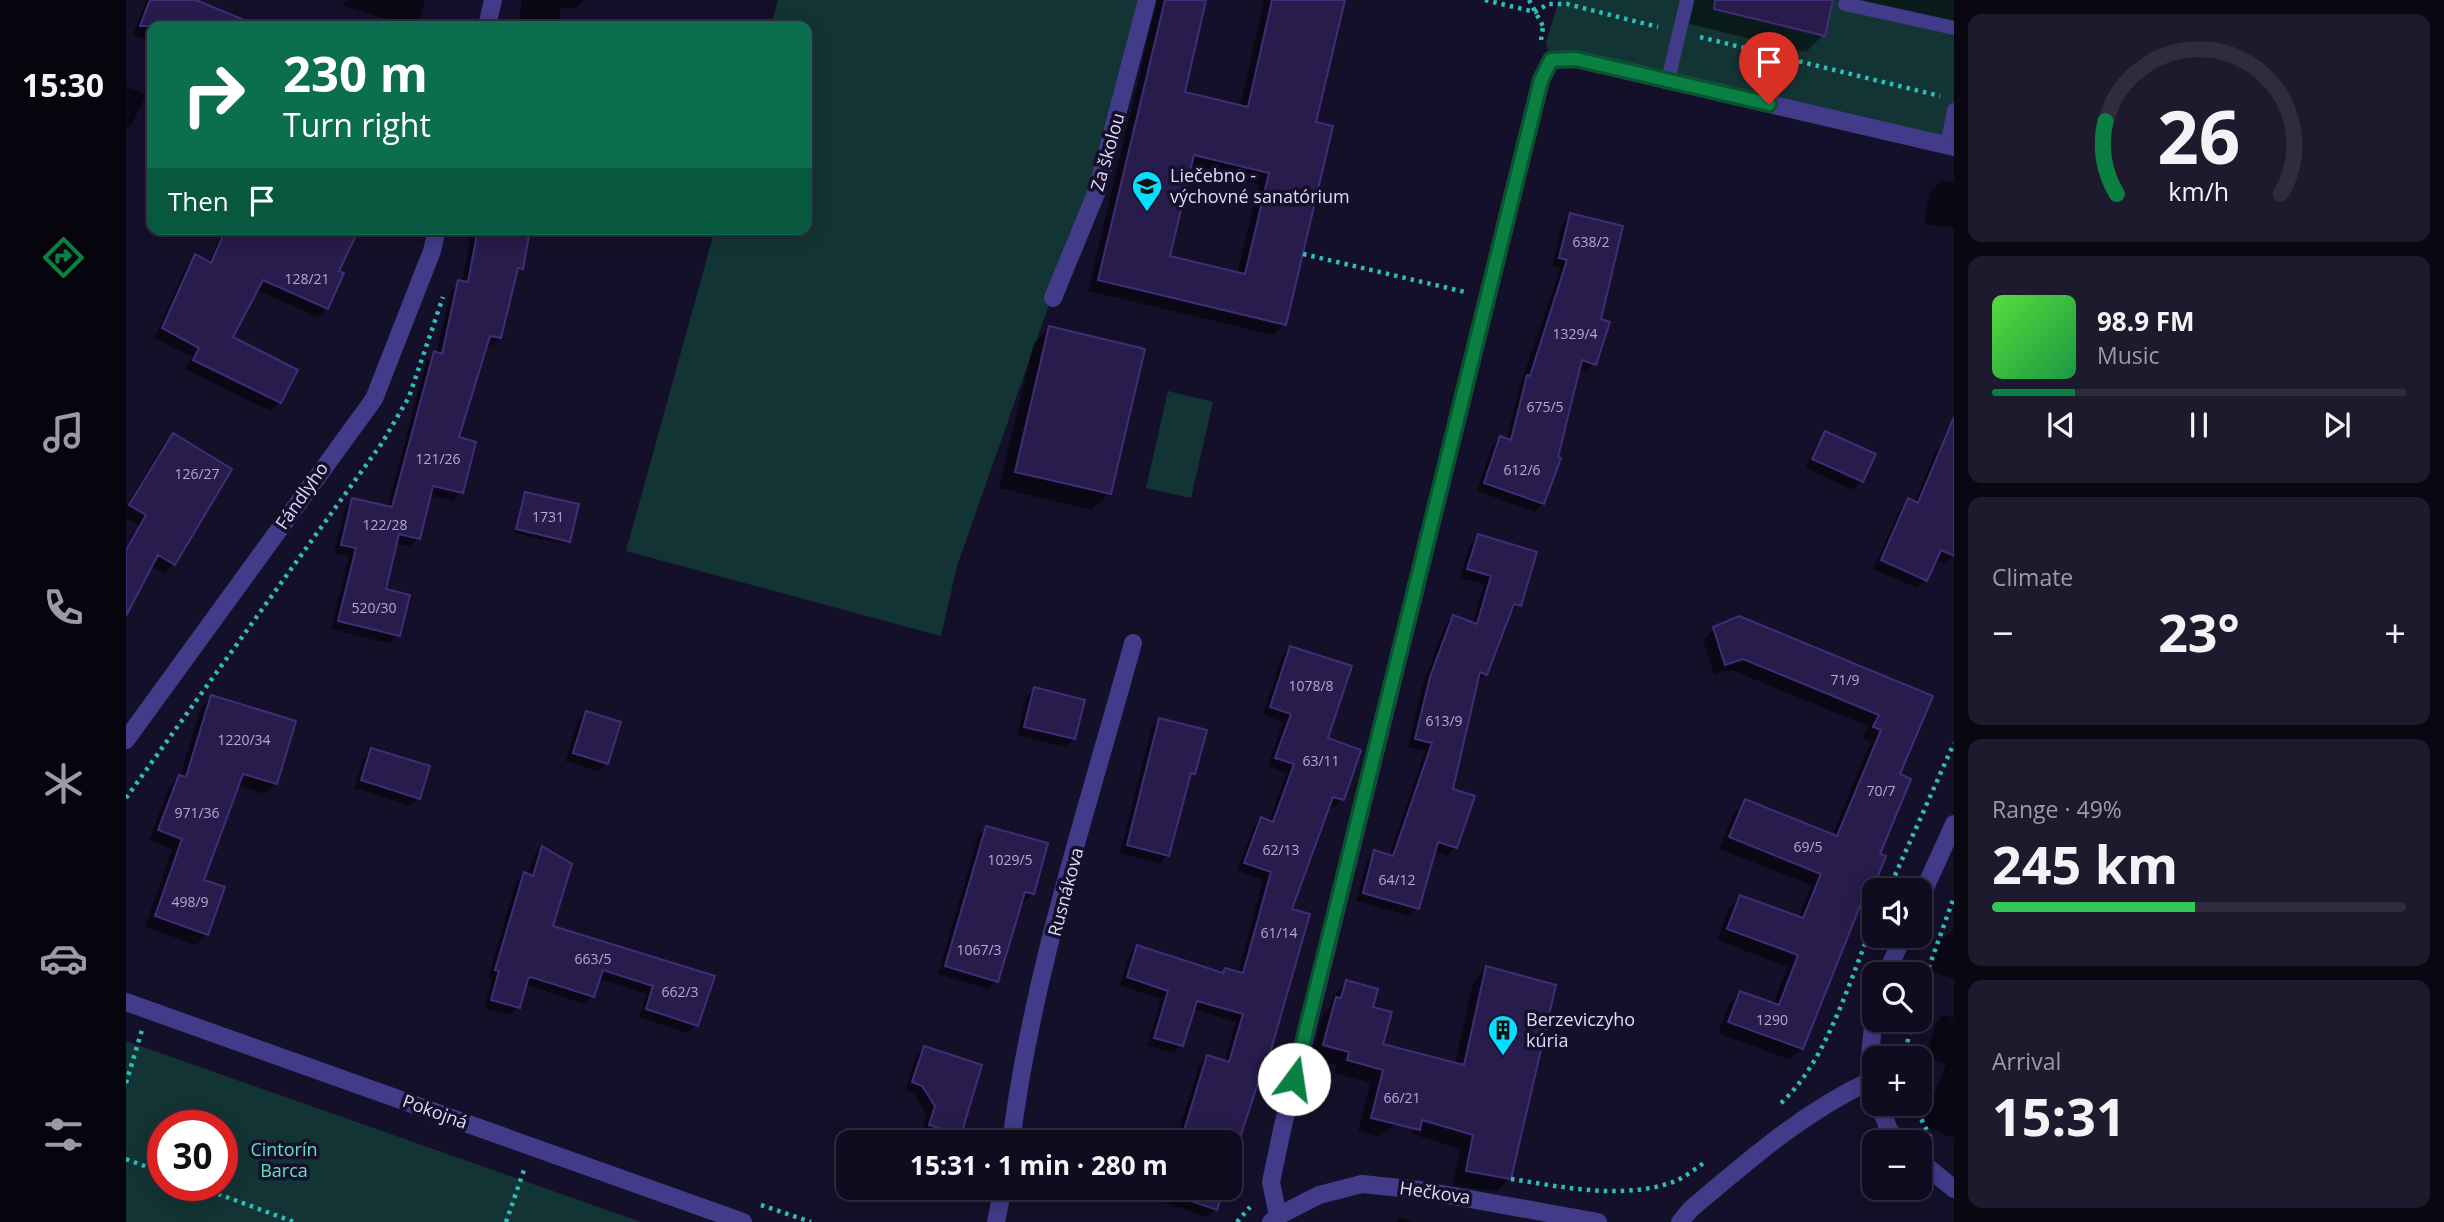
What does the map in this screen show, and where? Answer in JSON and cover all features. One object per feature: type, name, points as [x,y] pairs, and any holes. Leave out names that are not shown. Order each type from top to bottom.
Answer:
[{"type":"street","points":[[488,21],[493,0]]},
{"type":"street","name":"Za školou","points":[[1053,298],[1097,191],[1147,0]]},
{"type":"street","points":[[1274,1219],[1271,1182],[1282,1130],[1541,80],[1551,60],[1576,59],[1950,146]]},
{"type":"street","name":"Fándlyho","points":[[126,740],[374,399],[432,251],[436,235]]},
{"type":"street","name":"Rusnákova","points":[[1012,1130],[1036,1000],[1133,643]]},
{"type":"street","points":[[1930,878],[1954,824]]},
{"type":"street","name":"Pokojná","points":[[126,1002],[743,1222]]},
{"type":"street","points":[[1680,1222],[1691,1209],[1785,1130],[1831,1099],[1862,1088]]},
{"type":"street","points":[[1932,1171],[1954,1189]]},
{"type":"street","name":"Hečkova","points":[[1274,1219],[1319,1195],[1362,1184],[1420,1190],[1598,1222]]},
{"type":"street","points":[[996,1222],[1001,1200]]},
{"type":"lane","points":[[1668,80],[1687,0]]},
{"type":"lane","points":[[1845,4],[1954,28]]},
{"type":"lane","points":[[1950,146],[1954,110]]},
{"type":"path","points":[[1485,0],[1535,12],[1548,4],[1567,4],[1941,97]]},
{"type":"path","points":[[1529,0],[1543,27],[1551,60]]},
{"type":"path","points":[[1303,254],[1487,297]]},
{"type":"path","points":[[1894,878],[1954,743]]},
{"type":"path","points":[[1931,962],[1954,897]]},
{"type":"path","points":[[1774,1109],[1794,1091],[1830,1033],[1863,948]]},
{"type":"path","points":[[126,1083],[147,1010]]},
{"type":"path","points":[[1920,1116],[1934,1146]]},
{"type":"path","points":[[506,1222],[532,1147]]},
{"type":"path","points":[[1511,1179],[1571,1189],[1636,1190],[1674,1181],[1711,1158]]},
{"type":"path","points":[[126,1160],[147,1167]]},
{"type":"path","points":[[237,1201],[294,1222]]},
{"type":"green space","points":[[778,0],[1147,0],[1126,86],[957,566],[941,636],[626,551],[713,235],[812,235],[812,21],[772,21]]},
{"type":"green space","points":[[1559,0],[1954,0],[1954,147],[1551,60],[1546,42]]},
{"type":"green space","points":[[1168,391],[1213,402],[1191,498],[1146,488]]},
{"type":"green space","name":"Cintorín Barca","points":[[126,1041],[641,1222],[126,1222]]},
{"type":"building","points":[[150,0],[196,0],[247,21],[147,21],[147,26],[140,26]]},
{"type":"building","name":"Liečebno - výchovné sanatórium","points":[[1165,0],[1206,0],[1185,92],[1248,107],[1272,0],[1345,0],[1316,122],[1333,126],[1286,325],[1098,280]],"holes":[[[1194,155],[1269,173],[1245,274],[1170,256]]]},
{"type":"building","points":[[1715,0],[1833,0],[1825,36],[1714,9]]},
{"type":"building","points":[[1570,213],[1623,226],[1601,319],[1610,322],[1596,365],[1582,360],[1558,457],[1561,458],[1544,504],[1484,483],[1500,436],[1511,440],[1527,375],[1530,376],[1567,260],[1559,258]]},
{"type":"building","points":[[223,235],[356,235],[339,271],[344,273],[328,309],[263,280],[233,337],[298,370],[281,403],[193,360],[199,348],[162,328],[195,254],[211,263]]},
{"type":"building","points":[[477,235],[529,235],[523,269],[518,268],[501,338],[490,336],[459,437],[476,442],[463,493],[433,486],[420,539],[399,534],[386,589],[410,595],[400,636],[338,621],[356,548],[341,545],[352,498],[392,507],[434,351],[442,354],[458,280],[468,282]]},
{"type":"building","points":[[1049,326],[1145,349],[1111,494],[1015,472]]},
{"type":"building","points":[[1954,417],[1954,556],[1941,550],[1927,581],[1881,560],[1908,498],[1918,503]]},
{"type":"building","points":[[1825,431],[1876,454],[1863,482],[1812,459]]},
{"type":"building","points":[[173,433],[232,469],[175,565],[158,555],[126,616],[126,550],[146,515],[129,505]]},
{"type":"building","points":[[525,492],[579,504],[570,542],[516,529]]},
{"type":"building","points":[[1478,534],[1537,552],[1521,606],[1514,604],[1487,675],[1480,672],[1453,789],[1475,796],[1457,848],[1438,842],[1419,909],[1363,893],[1374,850],[1393,856],[1432,743],[1415,739],[1430,677],[1453,615],[1477,624],[1491,576],[1467,569]]},
{"type":"building","points":[[1739,616],[1933,696],[1900,774],[1911,779],[1880,854],[1886,856],[1877,878],[1862,878],[1862,907],[1860,906],[1803,1049],[1728,1022],[1740,991],[1779,1005],[1798,955],[1727,929],[1740,895],[1803,918],[1821,874],[1729,837],[1745,799],[1837,836],[1881,730],[1873,727],[1879,715],[1743,659],[1725,665],[1713,627]]},
{"type":"building","points":[[1290,646],[1352,666],[1328,738],[1361,750],[1344,800],[1333,797],[1292,909],[1310,914],[1268,1060],[1266,1059],[1242,1132],[1184,1130],[1207,1055],[1229,1062],[1243,1014],[1197,1001],[1183,1046],[1154,1038],[1168,991],[1127,977],[1137,945],[1223,973],[1225,968],[1243,973],[1271,872],[1244,863],[1261,817],[1273,822],[1294,764],[1275,758],[1291,714],[1270,707]]},
{"type":"building","points":[[1034,687],[1085,700],[1075,739],[1024,727]]},
{"type":"building","points":[[211,695],[296,721],[277,784],[243,774],[204,880],[225,887],[208,935],[155,916],[182,839],[158,830],[179,775],[186,777]]},
{"type":"building","points":[[586,711],[621,722],[608,764],[573,753]]},
{"type":"building","points":[[1159,718],[1207,730],[1195,774],[1191,773],[1169,856],[1127,845]]},
{"type":"building","points":[[371,748],[430,766],[420,799],[361,780]]},
{"type":"building","points":[[986,826],[1048,843],[1034,894],[1025,892],[998,982],[945,966]]},
{"type":"building","points":[[542,846],[572,864],[553,926],[715,976],[698,1026],[646,1009],[653,986],[603,970],[594,997],[531,977],[528,979],[520,1008],[491,1000],[499,971],[495,970],[524,872],[533,876]]},
{"type":"building","points":[[1486,966],[1556,985],[1511,1179],[1466,1171],[1473,1135],[1422,1120],[1420,1130],[1371,1118],[1383,1070],[1347,1060],[1349,1052],[1323,1045],[1336,997],[1341,998],[1346,980],[1378,989],[1373,1007],[1392,1012],[1383,1044],[1464,1065]]},
{"type":"building","points":[[924,1046],[982,1065],[962,1130],[945,1130],[929,1125],[935,1106],[922,1086],[912,1082]]},
{"type":"building","points":[[1188,1200],[1220,1200],[1217,1210]]},
{"type":"place","name":"Liečebno - výchovné sanatórium","points":[[1147,213]]},
{"type":"place","name":"Berzeviczyho kúria","points":[[1503,1057]]},
{"type":"route","points":[[1294,1079],[1541,80],[1551,60],[1576,59],[1769,104]]}]
